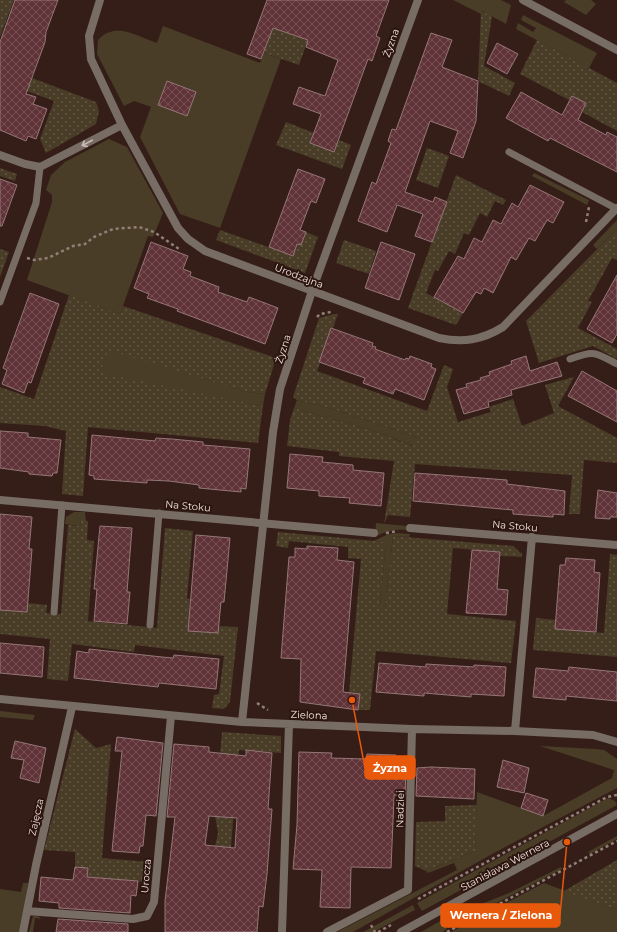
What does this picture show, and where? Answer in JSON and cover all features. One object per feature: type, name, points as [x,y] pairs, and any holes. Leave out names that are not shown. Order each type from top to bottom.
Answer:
[{"type":"street","name":"Urodzajna","points":[[100,0],[89,36],[91,59],[122,125],[178,228],[188,239],[205,251],[439,338],[458,340],[488,336],[503,327],[617,208]]},
{"type":"street","name":"Żyzna","points":[[242,722],[277,402],[312,291],[418,0]]},
{"type":"street","points":[[523,0],[617,50]]},
{"type":"street","points":[[0,155],[25,164],[40,167],[122,125]]},
{"type":"street","name":"Na Stoku","points":[[0,500],[374,533]]},
{"type":"street","name":"Na Stoku","points":[[410,528],[617,545]]},
{"type":"street","points":[[515,731],[532,537]]},
{"type":"street","name":"Zielona","points":[[0,699],[242,722],[593,735],[617,742]]},
{"type":"street","name":"Zajęcza","points":[[23,932],[36,865],[72,707]]},
{"type":"street","name":"Urocza","points":[[27,911],[133,919],[147,916],[154,902],[170,716]]},
{"type":"street","points":[[281,931],[289,724]]},
{"type":"street","name":"Nadziei","points":[[408,890],[412,729]]},
{"type":"street","name":"Stanisława Wernera","points":[[401,932],[617,814]]},
{"type":"street","points":[[327,932],[408,890]]},
{"type":"lane","name":"Urodzajna","points":[[509,152],[617,208]]},
{"type":"lane","points":[[0,302],[34,210],[39,191],[40,167]]},
{"type":"lane","points":[[570,359],[589,352],[594,352],[617,364]]},
{"type":"lane","points":[[54,612],[62,505]]},
{"type":"lane","points":[[150,625],[159,514]]},
{"type":"path","points":[[585,226],[592,196]]},
{"type":"path","points":[[34,260],[48,258],[73,246],[85,244],[94,237],[113,229],[139,227],[154,232],[184,251]]},
{"type":"path","points":[[315,319],[320,314],[334,311]]},
{"type":"path","points":[[374,533],[374,538],[390,531],[402,531]]},
{"type":"path","points":[[408,890],[414,901],[607,797],[617,795]]},
{"type":"path","points":[[447,932],[617,841]]},
{"type":"path","points":[[371,925],[377,932],[398,921]]},
{"type":"path","points":[[364,928],[377,922]]},
{"type":"shaded area","points":[[0,0],[14,0],[0,37]]},
{"type":"shaded area","points":[[453,0],[501,0],[511,5],[506,24],[482,11],[481,14]]},
{"type":"shaded area","points":[[566,0],[591,0],[596,4],[586,15],[564,2]]},
{"type":"shaded area","points":[[481,11],[492,16],[484,66],[515,83],[509,96],[478,81]]},
{"type":"shaded area","points":[[523,15],[597,53],[589,68],[516,29],[518,23],[533,32],[536,28],[521,20]]},
{"type":"shaded area","points":[[163,26],[260,63],[264,53],[281,59],[220,228],[180,214],[140,137],[151,107],[134,101],[124,106],[97,54],[98,40],[105,34],[112,31],[134,34],[157,43]]},
{"type":"shaded area","points":[[273,28],[308,40],[299,65],[264,53]]},
{"type":"shaded area","points":[[537,40],[617,83],[617,131],[582,112],[586,103],[572,96],[569,100],[520,74]]},
{"type":"shaded area","points":[[0,66],[96,102],[99,111],[96,124],[46,153],[40,139],[54,101],[0,81]]},
{"type":"shaded area","points":[[286,122],[314,133],[334,152],[339,140],[351,145],[342,169],[276,145]]},
{"type":"shaded area","points":[[109,139],[127,147],[163,213],[153,237],[148,236],[120,314],[27,280],[52,202],[52,195],[46,190],[51,175],[65,162]]},
{"type":"shaded area","points":[[427,148],[449,156],[438,188],[416,180]]},
{"type":"shaded area","points":[[0,168],[17,174],[15,181],[0,176]]},
{"type":"shaded area","points":[[534,173],[589,200],[587,205],[532,176]]},
{"type":"shaded area","points":[[456,175],[506,200],[503,205],[495,201],[487,217],[480,213],[469,235],[464,233],[455,254],[449,251],[438,271],[435,270],[426,293],[463,313],[456,325],[408,308]]},
{"type":"shaded area","points":[[617,220],[617,229],[597,249],[593,245]]},
{"type":"shaded area","points":[[617,229],[617,260],[612,258],[588,301],[592,302],[578,328],[617,349],[617,358],[593,346],[539,363],[526,321]]},
{"type":"shaded area","points":[[220,230],[293,256],[297,244],[301,245],[306,232],[318,237],[305,273],[216,240]]},
{"type":"shaded area","points":[[344,240],[376,251],[369,274],[336,263]]},
{"type":"shaded area","points":[[0,249],[9,252],[0,277]]},
{"type":"shaded area","points":[[69,295],[120,314],[123,306],[276,358],[265,394],[247,392],[108,350],[100,373],[263,406],[258,443],[88,427],[83,496],[62,494],[66,431],[45,426],[0,423],[0,387],[34,399]]},
{"type":"shaded area","points":[[338,314],[317,371],[427,411],[444,365],[453,369],[447,387],[458,422],[491,412],[489,407],[513,399],[522,426],[554,413],[545,385],[574,377],[558,406],[617,438],[617,463],[584,460],[580,514],[569,514],[572,475],[415,464],[410,517],[388,515],[384,524],[394,461],[339,456],[339,452],[287,446],[290,420],[294,408],[374,431],[413,446],[417,437],[336,410],[297,400],[293,397],[319,318]]},
{"type":"shaded area","points":[[108,349],[247,392],[265,394],[263,406],[99,374]]},
{"type":"shaded area","points":[[297,400],[336,410],[417,437],[414,446],[374,431],[294,408]]},
{"type":"shaded area","points":[[74,512],[85,512],[86,521],[81,521],[80,526],[65,524],[66,517]]},
{"type":"shaded area","points":[[81,521],[88,521],[87,540],[94,541],[88,621],[157,628],[165,528],[193,531],[187,598],[190,599],[188,631],[217,633],[218,626],[238,627],[230,702],[224,709],[212,708],[214,695],[219,694],[224,656],[135,645],[134,652],[72,644],[68,681],[47,679],[50,639],[0,634],[0,610],[27,603],[47,605],[46,613],[61,614],[68,525],[80,526]]},
{"type":"shaded area","points":[[376,523],[407,526],[406,530],[390,531],[375,537]]},
{"type":"shaded area","points":[[278,532],[386,542],[380,606],[385,607],[393,536],[513,546],[522,554],[522,557],[500,556],[500,552],[453,548],[447,614],[516,621],[511,663],[376,651],[370,710],[358,710],[360,694],[349,693],[361,559],[348,558],[348,547],[289,541],[288,548],[276,546]]},
{"type":"shaded area","points":[[388,534],[410,534],[409,537],[393,536],[385,607],[380,606],[386,542],[374,541]]},
{"type":"shaded area","points":[[610,554],[617,555],[617,657],[533,650],[536,618],[556,620],[556,629],[604,633]]},
{"type":"shaded area","points":[[0,711],[35,715],[33,720],[0,717]]},
{"type":"shaded area","points":[[75,729],[96,748],[111,744],[102,858],[149,862],[147,882],[108,879],[86,898],[88,868],[75,867],[75,852],[44,850]]},
{"type":"shaded area","points":[[222,732],[281,736],[281,753],[239,750],[225,918],[196,932],[218,833],[215,816]]},
{"type":"shaded area","points":[[540,746],[604,750],[617,759],[617,788],[494,853],[353,932],[337,932],[457,870],[454,863],[428,873],[426,871],[475,851],[477,792],[543,816],[612,778],[614,770]]},
{"type":"shaded area","points":[[608,798],[615,801],[617,805],[422,911],[417,903]]},
{"type":"shaded area","points":[[477,805],[475,851],[426,871],[415,866],[416,822],[445,821],[445,806]]},
{"type":"shaded area","points":[[617,836],[617,839],[590,854],[588,852]]},
{"type":"shaded area","points":[[617,860],[617,910],[564,891]]},
{"type":"shaded area","points":[[561,867],[562,869],[454,925],[451,916],[509,893]]},
{"type":"shaded area","points":[[23,883],[28,883],[21,932],[0,932],[0,889],[21,892]]},
{"type":"shaded area","points":[[544,883],[617,910],[617,932],[451,932]]},
{"type":"shaded area","points":[[413,905],[415,910],[373,932],[363,932]]},
{"type":"shaded area","points":[[33,916],[38,916],[41,919],[35,918],[33,932],[29,932]]},
{"type":"shaded area","points":[[442,920],[447,929],[442,932],[421,932]]},
{"type":"building","points":[[15,0],[58,0],[46,32],[45,42],[26,94],[36,97],[33,104],[47,109],[36,139],[28,136],[26,141],[0,130],[0,42]]},
{"type":"building","points":[[267,0],[389,0],[376,36],[380,38],[372,61],[368,59],[334,152],[310,143],[321,114],[293,104],[299,87],[325,96],[338,60],[306,47],[308,40],[273,28],[261,59],[247,54]]},
{"type":"building","points":[[431,33],[452,40],[442,67],[478,81],[476,121],[463,158],[450,153],[458,131],[430,121],[405,192],[433,202],[435,197],[447,202],[432,242],[415,236],[423,214],[397,205],[387,232],[358,221],[372,182],[376,184],[391,143],[388,141],[392,129],[396,130]]},
{"type":"building","points":[[497,43],[518,54],[507,74],[487,63]]},
{"type":"building","points":[[167,81],[196,92],[187,116],[158,105]]},
{"type":"building","points":[[521,92],[562,115],[572,96],[586,103],[578,120],[606,135],[607,132],[617,137],[617,172],[550,138],[548,141],[506,118]]},
{"type":"building","points":[[298,169],[325,179],[316,203],[311,201],[300,230],[306,232],[301,245],[297,244],[293,256],[269,247]]},
{"type":"building","points":[[0,179],[17,185],[2,226],[0,226]]},
{"type":"building","points":[[530,185],[564,202],[553,223],[547,220],[535,241],[529,238],[516,260],[511,257],[493,293],[484,288],[481,294],[476,292],[463,313],[434,297],[458,256],[464,259],[474,238],[482,242],[493,220],[501,224],[512,203],[518,207]]},
{"type":"building","points":[[151,242],[188,256],[183,269],[191,272],[190,276],[219,287],[218,292],[247,302],[249,297],[278,308],[265,344],[177,311],[178,309],[147,298],[149,294],[134,288]]},
{"type":"building","points":[[381,242],[415,254],[399,300],[365,288]]},
{"type":"building","points":[[617,275],[617,334],[612,343],[587,329]]},
{"type":"building","points":[[30,293],[59,304],[31,383],[28,382],[24,393],[2,384],[7,370],[3,368]]},
{"type":"building","points":[[331,328],[373,343],[372,346],[376,347],[375,349],[405,360],[406,358],[409,359],[410,356],[432,364],[431,367],[436,369],[424,400],[395,389],[393,394],[363,383],[365,378],[319,362]]},
{"type":"building","points":[[526,356],[530,371],[557,362],[562,376],[511,390],[512,395],[488,402],[489,407],[464,414],[456,390],[467,387],[466,384],[481,380],[480,378],[490,375],[489,372],[512,364],[511,361]]},
{"type":"building","points":[[582,371],[617,391],[617,422],[568,396]]},
{"type":"building","points":[[0,431],[28,433],[28,437],[61,440],[57,473],[53,473],[52,476],[29,474],[29,472],[0,468]]},
{"type":"building","points":[[92,435],[155,441],[156,438],[172,439],[203,442],[203,445],[250,449],[246,489],[241,488],[241,492],[199,488],[199,485],[169,481],[147,480],[147,483],[94,479],[94,476],[89,475]]},
{"type":"building","points":[[290,454],[323,457],[322,462],[353,465],[353,470],[384,473],[381,506],[349,503],[350,498],[319,496],[319,491],[287,488]]},
{"type":"building","points":[[415,473],[507,480],[507,484],[565,491],[564,515],[553,514],[553,517],[513,514],[513,510],[413,501]]},
{"type":"building","points":[[598,490],[617,493],[617,517],[610,517],[610,519],[595,518]]},
{"type":"building","points":[[0,514],[32,517],[29,549],[32,549],[27,612],[0,610]]},
{"type":"building","points":[[100,526],[132,528],[127,592],[130,592],[127,624],[94,621],[97,589],[94,589]]},
{"type":"building","points":[[196,535],[230,538],[224,602],[221,602],[218,633],[188,631]]},
{"type":"building","points":[[307,546],[338,548],[337,560],[354,562],[343,692],[360,694],[358,710],[300,702],[301,659],[281,658],[289,557],[295,557],[295,548],[307,549]]},
{"type":"building","points":[[472,550],[500,552],[497,589],[508,590],[506,615],[466,613]]},
{"type":"building","points":[[566,558],[595,560],[594,572],[600,573],[596,632],[555,629],[560,565],[565,565]]},
{"type":"building","points":[[0,643],[44,647],[42,677],[0,673]]},
{"type":"building","points":[[89,649],[173,658],[174,655],[219,659],[216,689],[159,683],[158,687],[74,678],[77,651],[89,653]]},
{"type":"building","points":[[379,663],[426,667],[426,664],[506,667],[504,696],[471,694],[471,697],[424,693],[424,696],[376,692]]},
{"type":"building","points":[[569,667],[617,672],[617,701],[566,696],[566,700],[533,697],[536,668],[568,671]]},
{"type":"building","points":[[117,737],[163,743],[156,816],[146,815],[143,846],[140,846],[139,853],[112,851],[122,751],[115,751]]},
{"type":"building","points":[[15,741],[46,748],[39,783],[20,778],[24,760],[11,758]]},
{"type":"building","points":[[174,744],[209,747],[209,752],[246,756],[246,750],[272,753],[268,809],[272,809],[267,874],[263,907],[259,906],[257,932],[165,932],[165,901],[175,817],[167,817]],"holes":[[[209,816],[237,818],[235,848],[205,845]]]},
{"type":"building","points":[[299,752],[332,753],[331,758],[366,759],[367,754],[396,755],[396,767],[406,767],[405,796],[394,795],[391,868],[351,867],[350,908],[320,907],[322,870],[293,869],[297,825]]},
{"type":"building","points":[[503,760],[529,768],[524,793],[497,787]]},
{"type":"building","points":[[431,767],[475,769],[474,799],[416,796],[417,768]]},
{"type":"building","points":[[526,793],[548,800],[543,816],[521,808]]},
{"type":"building","points":[[75,867],[88,868],[87,877],[138,881],[136,896],[131,895],[130,913],[59,908],[59,903],[39,901],[41,877],[73,880]]},
{"type":"building","points":[[58,919],[128,924],[128,932],[56,932]]},
{"type":"place","name":"Żyzna","points":[[352,700]]},
{"type":"place","name":"Wernera / Zielona","points":[[567,842]]}]
